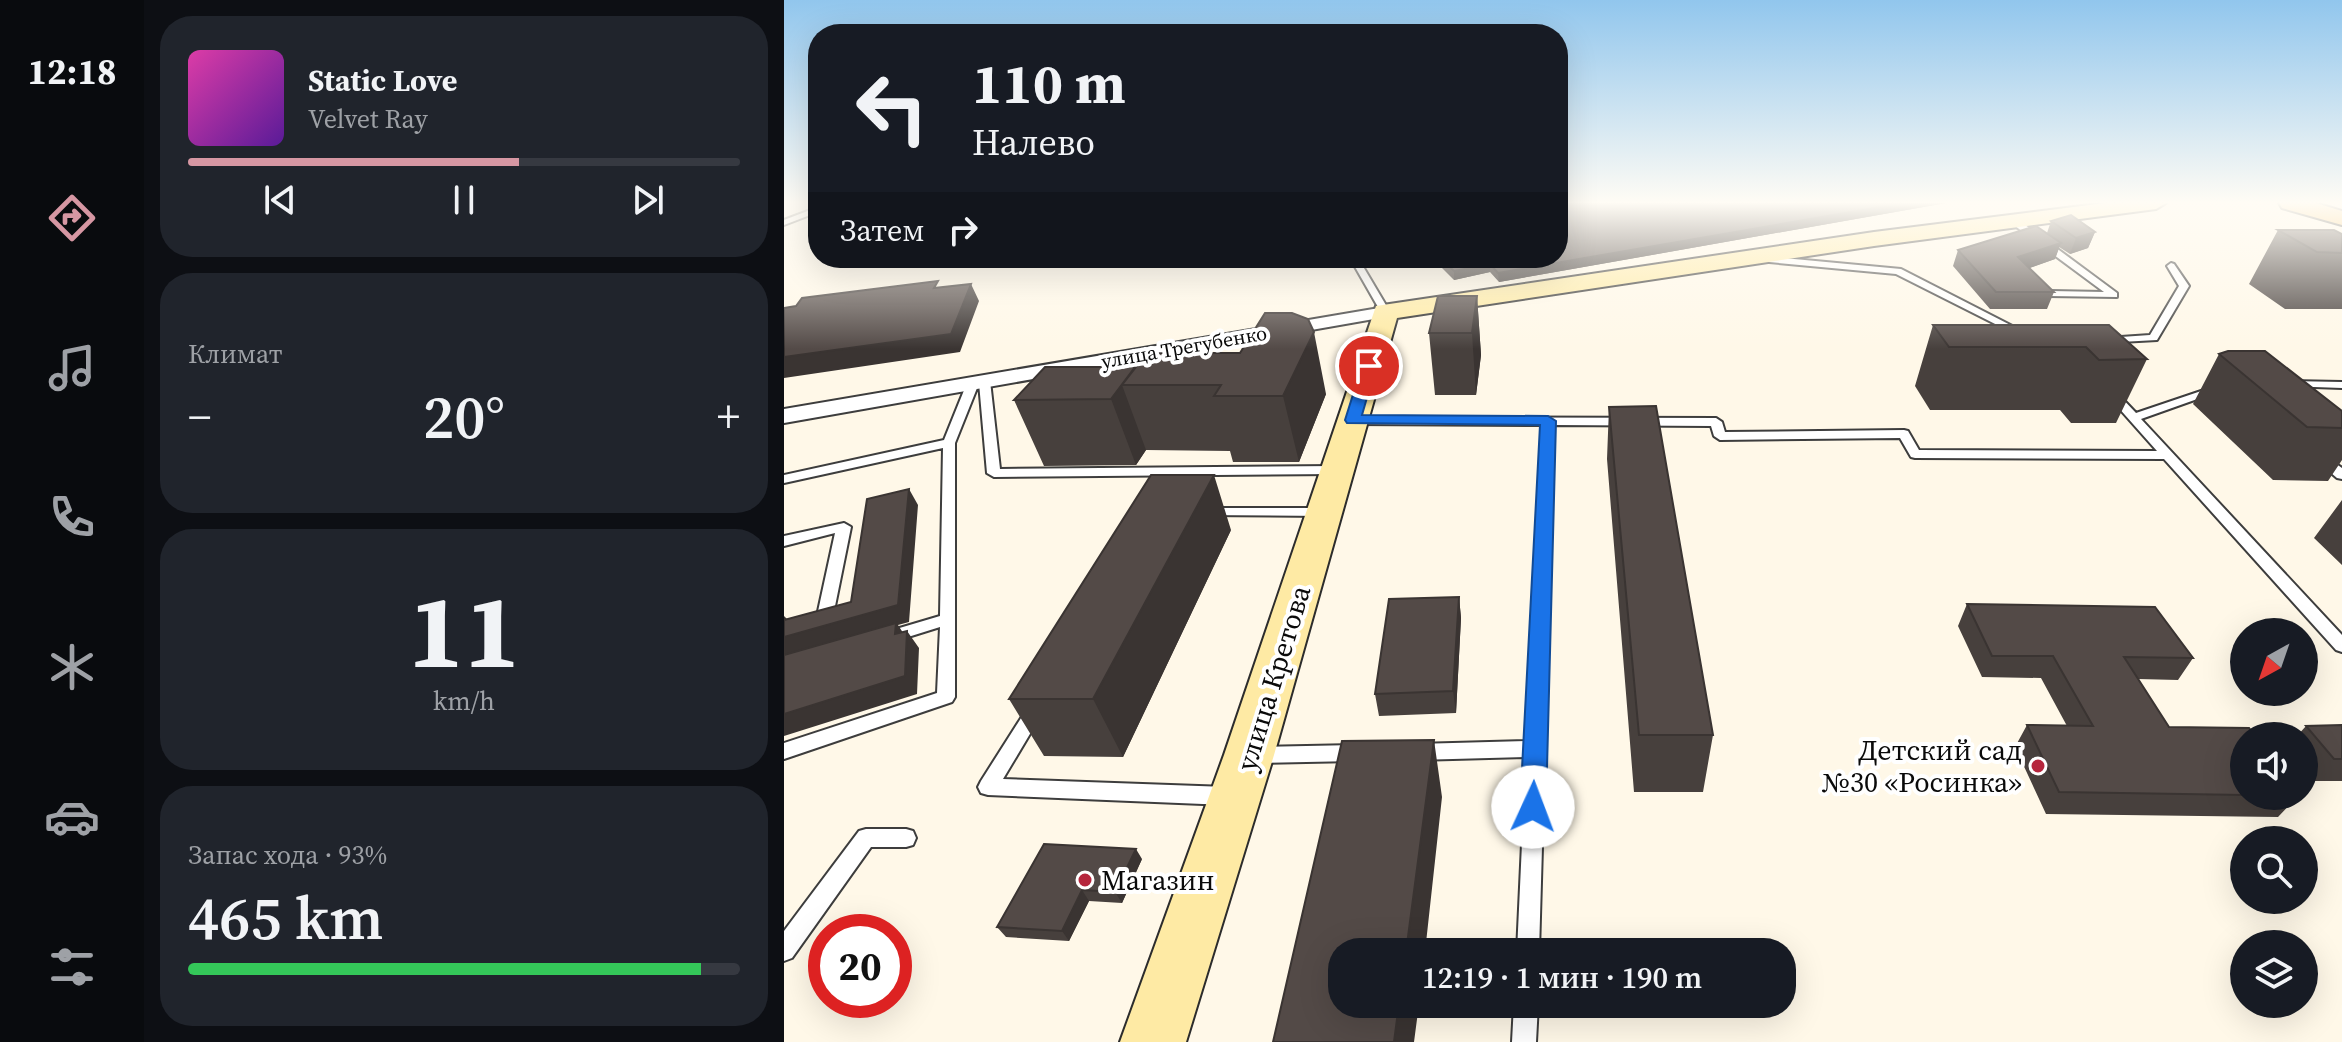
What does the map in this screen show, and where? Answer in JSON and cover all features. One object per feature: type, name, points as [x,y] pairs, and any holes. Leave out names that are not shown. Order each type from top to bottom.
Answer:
[{"type":"street","name":"улица Трегубенко","points":[[784,416],[1385,312],[1800,252]]},
{"type":"street","name":"улица Кретова","points":[[1153,1042],[1242,776],[1385,312]]},
{"type":"lane","points":[[2051,294],[2114,295],[2055,252]]},
{"type":"lane","points":[[1749,259],[1898,271],[2028,337]]},
{"type":"lane","points":[[2089,342],[2153,338],[2184,286],[2171,266]]},
{"type":"lane","points":[[1360,268],[1385,312]]},
{"type":"lane","points":[[784,751],[946,697],[949,443],[979,382]]},
{"type":"lane","points":[[979,382],[994,473],[1331,491]]},
{"type":"lane","points":[[2280,384],[2342,385]]},
{"type":"lane","points":[[2108,388],[2342,646]]},
{"type":"lane","points":[[2134,417],[2219,388]]},
{"type":"lane","points":[[1353,420],[1716,422],[1720,436],[1904,434],[1915,454],[2169,455]]},
{"type":"lane","points":[[1528,938],[1548,421]]},
{"type":"lane","points":[[784,479],[949,443]]},
{"type":"lane","points":[[2306,444],[2342,475]]},
{"type":"lane","points":[[1187,512],[1331,491]]},
{"type":"lane","points":[[784,541],[844,527],[825,616]]},
{"type":"lane","points":[[874,641],[948,619]]},
{"type":"lane","points":[[1044,695],[988,787],[1242,776],[1384,752],[1535,749]]},
{"type":"lane","points":[[784,950],[866,838],[906,838]]},
{"type":"lane","points":[[1524,1042],[1525,1018]]},
{"type":"building","points":[[1568,252],[1622,252],[1568,261]]},
{"type":"building","points":[[1959,252],[2035,252],[2018,257],[2054,292],[1996,292]]},
{"type":"building","points":[[1494,268],[1527,268],[1498,273]]},
{"type":"building","points":[[938,281],[934,288],[971,284],[951,334],[784,357],[784,308],[796,306],[802,298]]},
{"type":"building","points":[[1438,296],[1477,296],[1472,333],[1429,333]]},
{"type":"building","points":[[1265,313],[1292,313],[1308,319],[1314,332],[1283,396],[1214,396],[1221,385],[1122,385],[1147,353],[1240,353]]},
{"type":"building","points":[[1933,325],[2109,325],[2147,359],[2099,360],[2086,347],[1949,347]]},
{"type":"building","points":[[2228,351],[2265,351],[2342,411],[2342,428],[2307,427],[2219,354]]},
{"type":"building","points":[[1045,367],[1135,367],[1111,399],[1014,400]]},
{"type":"building","points":[[1656,406],[1713,735],[1639,735],[1609,407]]},
{"type":"building","points":[[1151,475],[1214,475],[1093,699],[1009,699]]},
{"type":"building","points":[[909,489],[898,605],[784,637],[784,620],[851,602],[867,499]]},
{"type":"building","points":[[1459,597],[1453,691],[1375,694],[1389,599]]},
{"type":"building","points":[[1967,604],[2155,607],[2193,658],[2124,657],[2169,727],[2230,728],[2230,795],[2059,792],[2027,725],[2093,726],[2053,656],[1992,656]]},
{"type":"building","points":[[896,623],[895,634],[907,631],[905,676],[784,714],[784,655]]},
{"type":"building","points":[[2342,725],[2342,759],[2334,759],[2318,740],[2318,726]]},
{"type":"building","points":[[1434,740],[1408,938],[1328,938],[1328,1018],[1397,1018],[1394,1042],[1273,1042],[1342,741]]},
{"type":"building","name":"Магазин","points":[[1044,844],[1136,849],[1115,892],[1082,890],[1062,931],[997,927]]},
{"type":"place","name":"Детский сад №30 «Росинка»","points":[[2038,766]]},
{"type":"place","name":"Магазин","points":[[1085,880]]},
{"type":"route","points":[[1369,366],[1353,420],[1548,421],[1533,807]]}]
